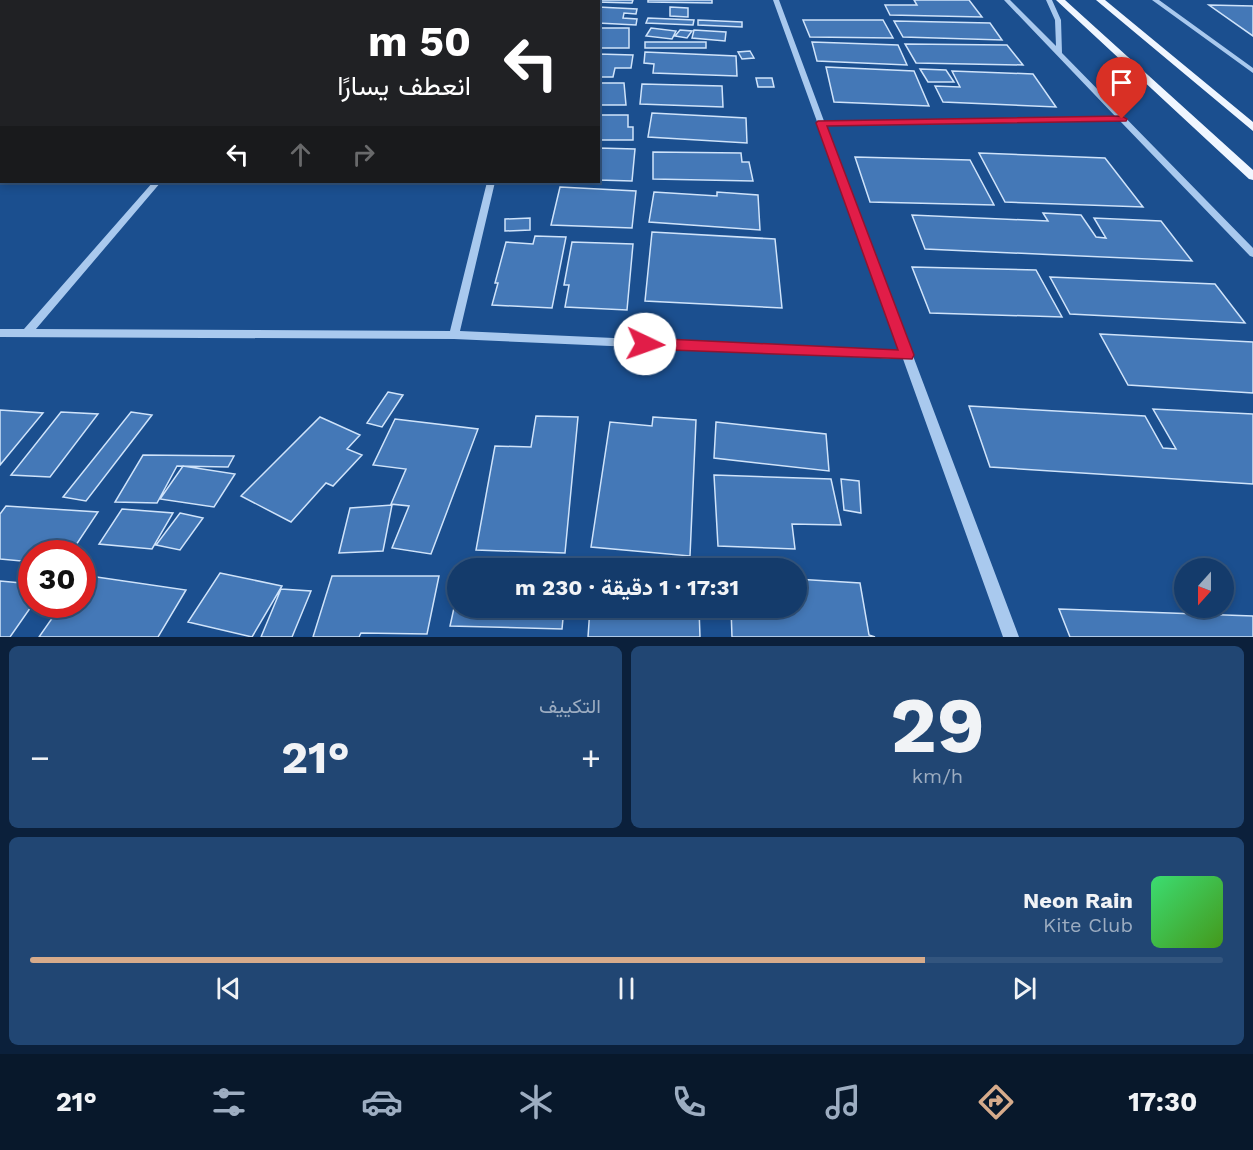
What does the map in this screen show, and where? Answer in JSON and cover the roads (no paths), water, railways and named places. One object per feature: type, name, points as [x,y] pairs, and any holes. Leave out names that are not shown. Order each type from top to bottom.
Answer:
[{"type":"main road","points":[[1060,0],[1253,176]]},
{"type":"main road","points":[[1100,0],[1253,128]]},
{"type":"street","points":[[776,0],[1011,637]]},
{"type":"street","points":[[1007,0],[1253,254]]},
{"type":"street","points":[[1049,0],[1058,20],[1059,53]]},
{"type":"street","points":[[1155,0],[1253,71]]},
{"type":"street","points":[[821,123],[1122,119]]},
{"type":"street","points":[[27,333],[155,183]]},
{"type":"street","points":[[454,335],[491,183]]},
{"type":"street","points":[[0,333],[454,335],[907,355]]}]
